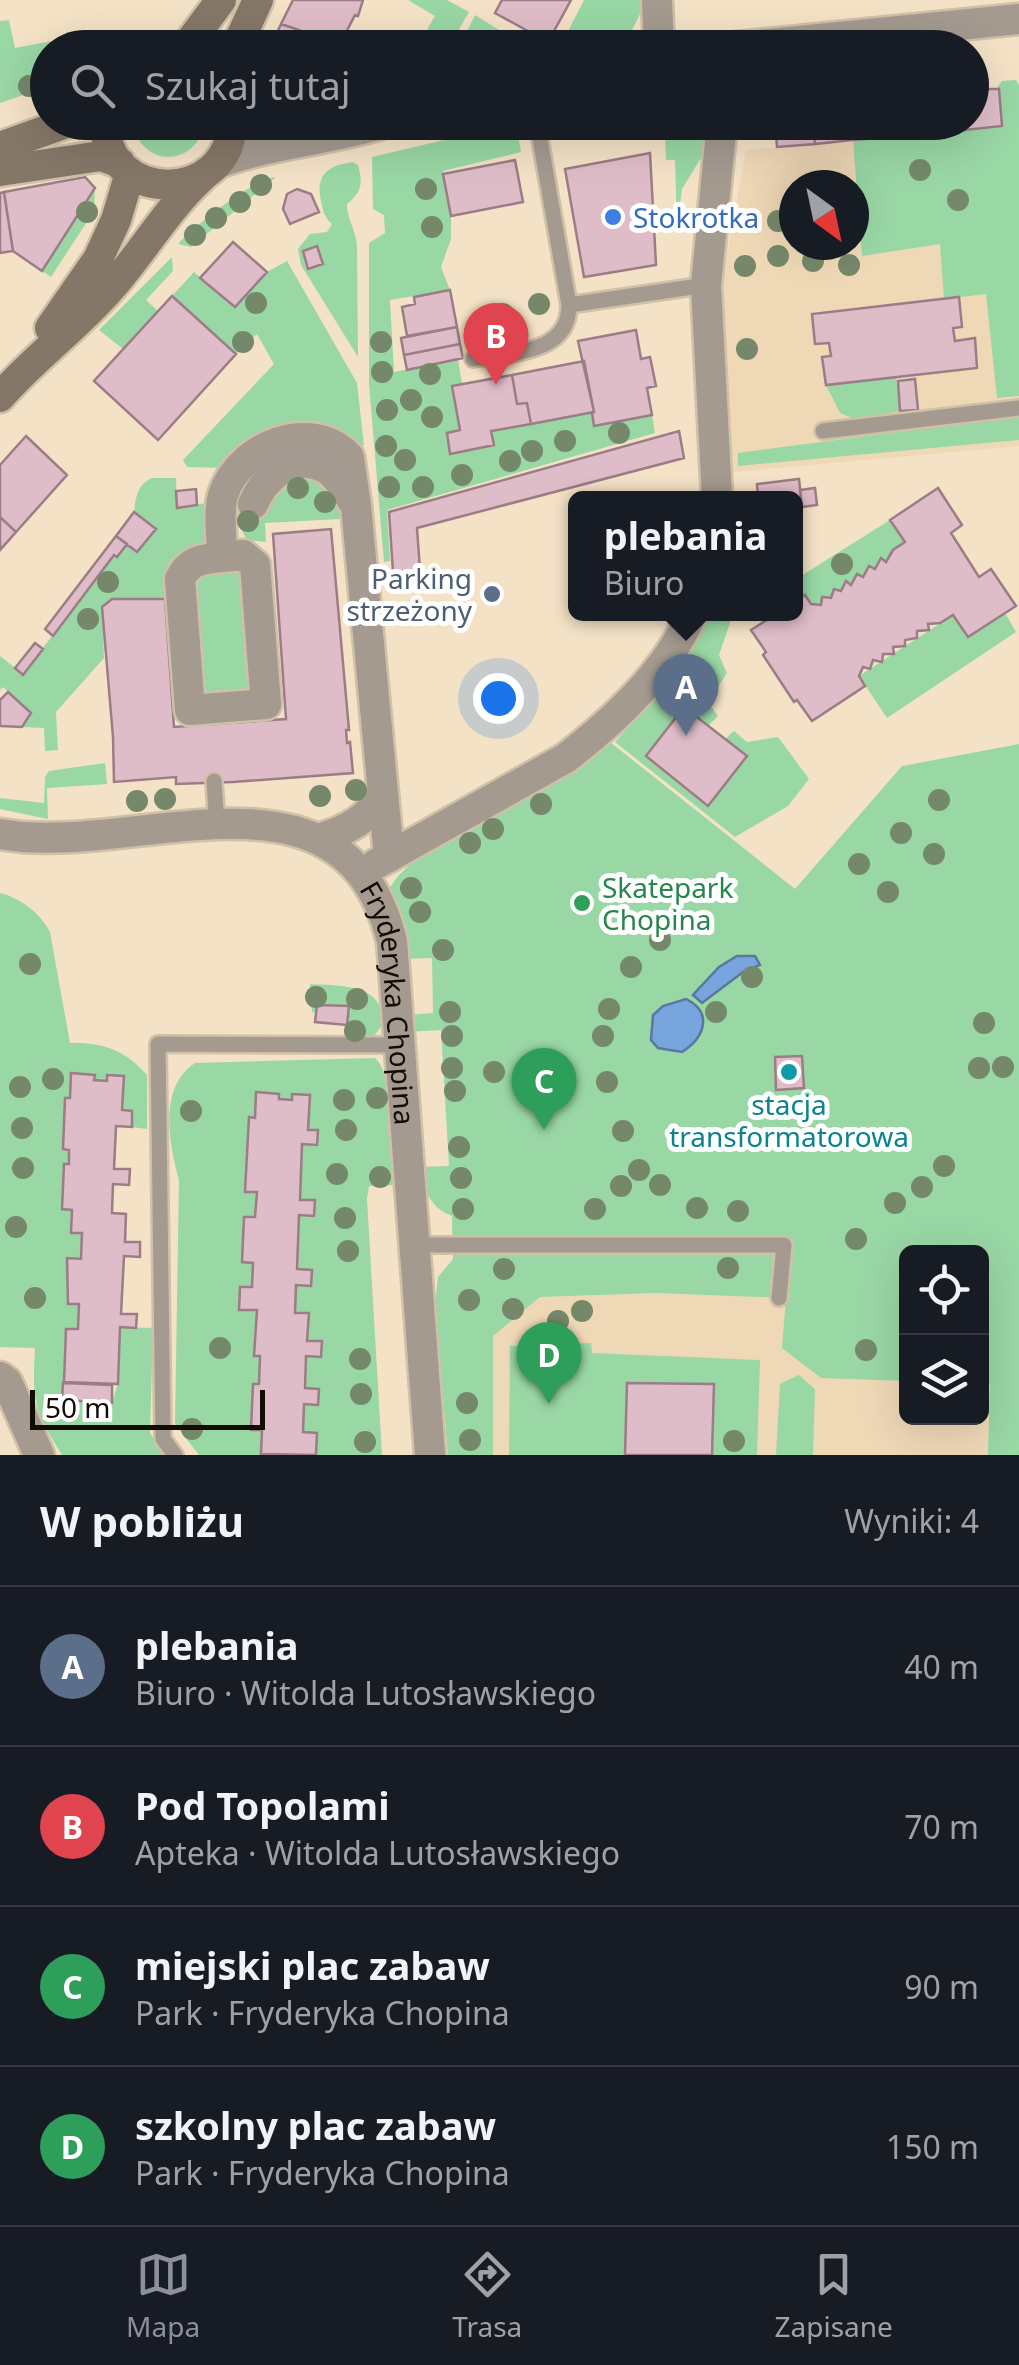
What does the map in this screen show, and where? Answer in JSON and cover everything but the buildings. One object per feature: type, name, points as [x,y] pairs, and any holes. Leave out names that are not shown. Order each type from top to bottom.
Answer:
[{"type":"street","points":[[199,30],[221,0]]},
{"type":"street","points":[[244,30],[258,0]]},
{"type":"street","points":[[657,0],[658,30]]},
{"type":"street","points":[[908,30],[1019,19]]},
{"type":"street","points":[[0,147],[30,136]]},
{"type":"street","points":[[32,361],[62,309],[98,259],[116,220],[125,168],[108,140]]},
{"type":"street","points":[[0,397],[32,361],[109,291],[167,212],[228,148],[229,140]]},
{"type":"street","points":[[0,171],[101,156],[146,182],[165,186],[185,184],[253,150],[312,140]]},
{"type":"street","points":[[717,491],[706,286],[720,140]]},
{"type":"street","points":[[222,557],[224,491],[246,463],[279,442],[310,436],[342,450],[352,467],[389,857]]},
{"type":"street","points":[[254,504],[270,475],[284,467],[306,464],[331,473],[356,506]]},
{"type":"street","points":[[243,555],[256,565],[266,704],[211,716],[190,710],[180,580],[195,560],[222,557],[243,555]]},
{"type":"street","points":[[362,876],[566,758],[595,736],[654,674],[688,621]]},
{"type":"street","points":[[318,840],[360,819],[375,806],[382,792]]},
{"type":"street","name":"Fryderyka Chopina","points":[[0,834],[44,839],[217,825],[278,825],[318,840],[362,876],[382,908],[392,941],[430,1455]]},
{"type":"street","points":[[0,1377],[7,1382],[40,1455]]},
{"type":"lane","points":[[473,359],[553,341],[569,320],[540,140]]},
{"type":"lane","points":[[569,305],[706,286]]},
{"type":"lane","points":[[823,431],[1019,408]]},
{"type":"lane","points":[[214,781],[217,825]]},
{"type":"lane","points":[[175,1455],[163,1440],[158,1044],[401,1045]]},
{"type":"lane","points":[[416,1245],[784,1244],[779,1298]]},
{"type":"shaded area","points":[[1011,125],[1019,219],[1019,446],[733,472],[721,287],[746,150],[852,140],[989,140],[989,127]]},
{"type":"shaded area","points":[[656,1293],[899,1303],[899,1425],[989,1425],[989,1335],[1019,1455],[493,1455],[493,1336],[540,1297]]},
{"type":"green space","points":[[408,0],[447,0],[469,12],[459,30],[427,30],[435,16]]},
{"type":"green space","points":[[584,0],[644,0],[632,30],[569,30]]},
{"type":"green space","points":[[475,15],[499,30],[468,30]]},
{"type":"green space","points":[[9,20],[15,48],[30,45],[30,93],[0,103],[0,21]]},
{"type":"green space","points":[[1016,80],[1019,85],[1019,396],[997,398],[986,294],[944,299],[940,244],[869,255],[869,170],[855,170],[853,140],[989,140],[989,127],[1001,126],[1001,109],[993,106],[993,93],[1002,81]]},
{"type":"green space","points":[[140,140],[198,140],[180,155],[168,157],[146,148]]},
{"type":"green space","points":[[444,140],[519,140],[521,152],[443,171],[451,239],[441,267],[450,290],[390,300],[394,372],[458,359],[462,384],[452,386],[460,430],[448,433],[450,453],[494,445],[491,431],[592,413],[595,426],[652,415],[655,433],[387,510],[390,561],[384,562],[369,384],[369,243],[385,233],[384,215],[373,209],[372,157]]},
{"type":"green space","points":[[665,140],[707,140],[707,148],[682,189],[677,228],[675,160],[666,160]]},
{"type":"green space","points":[[353,162],[358,165],[361,182],[347,204],[357,245],[358,357],[301,265],[298,249],[310,234],[327,232],[332,224],[322,205],[322,178],[331,169]]},
{"type":"green space","points":[[276,177],[191,247],[178,244],[239,194]]},
{"type":"green space","points":[[95,188],[94,211],[51,277],[42,271]]},
{"type":"green space","points":[[172,257],[173,271],[146,300],[158,311],[123,349],[99,330]]},
{"type":"green space","points":[[287,261],[357,383],[364,446],[329,432],[230,468],[187,467],[183,460],[274,364],[257,334],[236,354],[172,296],[194,272],[235,307],[267,272]]},
{"type":"green space","points":[[896,377],[900,411],[855,419],[840,413],[826,385]]},
{"type":"green space","points":[[1019,416],[1019,440],[738,466],[738,453]]},
{"type":"green space","points":[[292,475],[324,481],[344,509],[340,519],[265,523],[266,542],[247,540],[239,525],[240,504]]},
{"type":"green space","points":[[152,478],[176,478],[177,507],[208,503],[207,539],[165,599],[112,599],[102,607],[104,658],[56,712],[58,750],[45,751],[44,728],[22,727],[30,713],[3,687],[0,690],[0,656],[23,674],[114,555],[117,557],[127,544],[137,552],[156,530],[134,512],[140,488]]},
{"type":"green space","points":[[890,520],[905,542],[893,550],[886,562],[881,559],[875,569],[869,566],[863,577],[857,574],[851,585],[846,582],[841,591],[834,589],[823,603],[811,604],[803,596],[803,575]]},
{"type":"green space","points":[[234,571],[245,579],[254,681],[238,693],[209,695],[203,693],[194,582],[200,576]]},
{"type":"green space","points":[[1005,613],[1016,632],[887,718],[859,676],[953,615],[968,637]]},
{"type":"green space","points":[[708,621],[731,621],[719,655],[727,673],[708,702],[718,716],[708,726],[684,707],[646,756],[708,805],[747,757],[725,739],[734,731],[747,742],[778,737],[809,779],[788,806],[735,837],[615,742],[673,679]]},
{"type":"green space","points":[[610,742],[795,889],[902,766],[1019,744],[1019,1455],[988,1455],[989,1245],[899,1245],[899,1381],[821,1378],[782,1348],[786,1298],[656,1293],[540,1297],[493,1336],[493,1455],[448,1455],[435,1305],[438,1277],[453,1259],[452,1216],[433,1203],[420,1167],[449,1166],[441,1030],[407,1032],[408,1015],[433,1013],[432,958],[404,959],[401,928],[389,889],[431,848],[579,764]]},
{"type":"green space","points":[[105,763],[107,784],[47,788],[48,819],[0,809],[0,798],[44,803],[45,777],[49,771]]},
{"type":"green space","points":[[0,893],[30,908],[50,932],[70,1043],[113,1049],[147,1075],[147,1129],[132,1127],[132,1111],[122,1110],[124,1076],[108,1075],[107,1081],[94,1080],[94,1075],[71,1074],[70,1098],[65,1098],[63,1148],[69,1150],[69,1164],[64,1164],[62,1208],[72,1210],[71,1233],[82,1233],[81,1259],[67,1259],[68,1303],[79,1304],[78,1329],[66,1329],[62,1399],[112,1402],[118,1384],[120,1327],[153,1328],[150,1433],[164,1455],[62,1455],[37,1404],[35,1348],[0,1347]]},
{"type":"green space","points":[[310,984],[348,987],[370,995],[378,1002],[381,1027],[372,1038],[347,1040],[348,1007],[318,1005],[316,1013],[312,1012]]},
{"type":"green space","points":[[375,1058],[387,1082],[398,1185],[369,1186],[367,1199],[382,1455],[199,1455],[175,1424],[179,1180],[169,1117],[175,1086],[195,1063]]},
{"type":"green space","points":[[591,1343],[592,1353],[760,1360],[757,1455],[712,1455],[713,1384],[628,1383],[625,1455],[509,1455],[510,1346]]},
{"type":"green space","points":[[799,1375],[815,1389],[813,1455],[776,1455],[780,1384]]},
{"type":"water","points":[[737,956],[755,956],[760,965],[743,972],[702,1003],[693,995],[719,967]]},
{"type":"water","points":[[686,999],[703,1018],[696,1040],[682,1052],[658,1048],[651,1040],[653,1015],[663,1006]]},
{"type":"place","name":"Stokrotka","points":[[613,217]]},
{"type":"place","name":"Pod Topolami","points":[[496,385]]},
{"type":"place","name":"Parking strzeżony","points":[[492,594]]},
{"type":"place","name":"plebania","points":[[686,736]]},
{"type":"place","name":"Skatepark Chopina","points":[[582,903]]},
{"type":"place","name":"stacja transformatorowa","points":[[789,1072]]},
{"type":"place","name":"miejski plac zabaw","points":[[544,1130]]},
{"type":"place","name":"szkolny plac zabaw","points":[[549,1404]]}]
